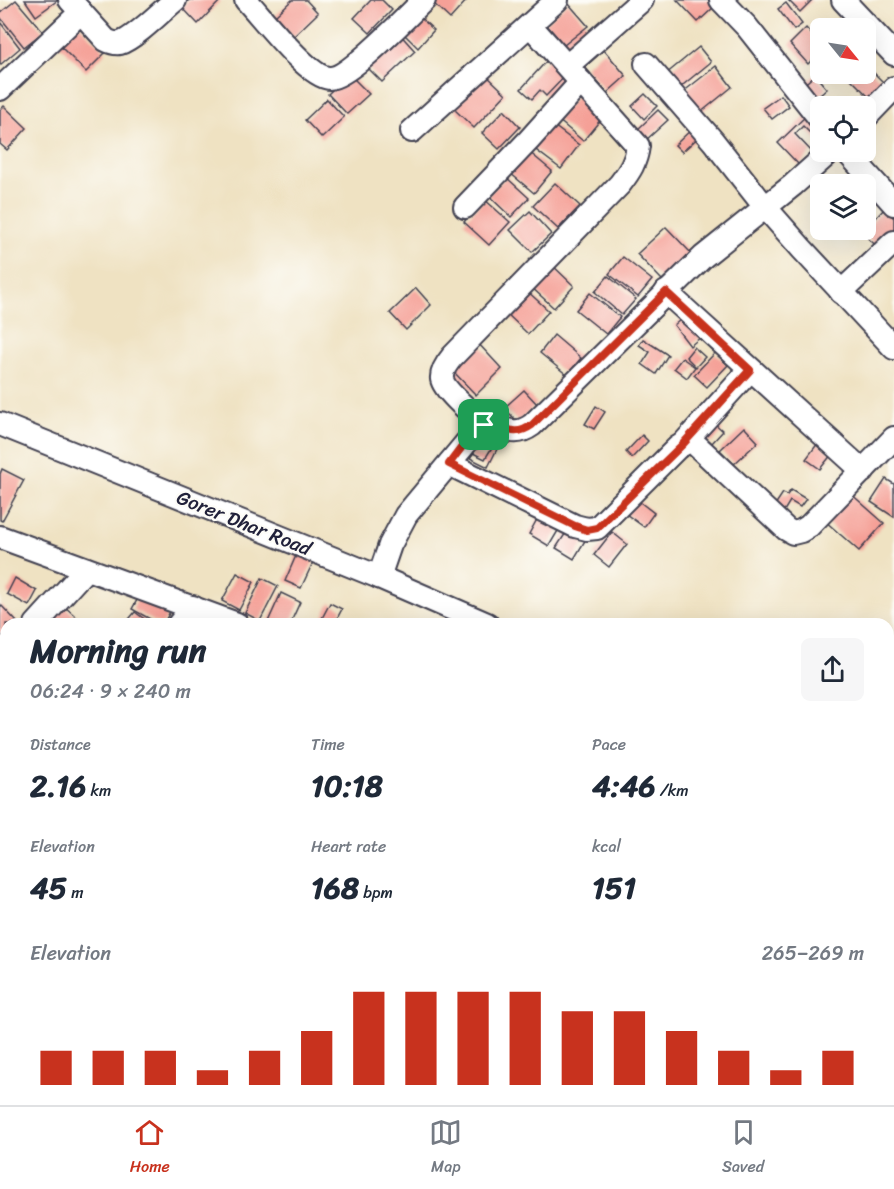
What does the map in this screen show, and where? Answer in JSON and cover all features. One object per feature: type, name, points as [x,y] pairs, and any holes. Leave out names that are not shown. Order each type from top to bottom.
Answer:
[{"type":"street","points":[[0,89],[76,6],[106,40],[120,43],[175,0]]},
{"type":"street","points":[[246,0],[298,58],[316,73],[327,78],[336,78],[348,70],[424,0]]},
{"type":"street","points":[[412,131],[557,0]]},
{"type":"street","points":[[465,207],[529,140],[574,74],[642,0]]},
{"type":"street","points":[[721,0],[747,27],[810,106]]},
{"type":"street","points":[[843,0],[894,54]]},
{"type":"street","points":[[484,425],[446,387],[441,378],[444,368],[452,357],[620,184],[633,168],[638,146],[530,25]]},
{"type":"street","points":[[646,64],[713,141],[765,207],[894,348]]},
{"type":"street","points":[[876,107],[894,88]]},
{"type":"street","points":[[379,577],[390,545],[406,515],[476,431],[484,425],[494,425],[514,432],[522,432],[532,425],[703,257],[818,162]]},
{"type":"street","points":[[856,162],[894,204]]},
{"type":"street","points":[[841,292],[894,242]]},
{"type":"street","points":[[666,292],[863,471]]},
{"type":"street","points":[[449,464],[575,526],[587,530],[597,528],[682,445],[750,370]]},
{"type":"street","name":"Gorer Dhar Road","points":[[0,424],[379,577],[474,618]]},
{"type":"street","points":[[682,445],[687,442],[694,443],[793,533],[808,526],[894,438]]},
{"type":"street","points":[[0,537],[86,569],[186,616]]},
{"type":"street","points":[[41,618],[86,569]]},
{"type":"building","points":[[16,0],[43,32],[24,47],[0,17],[0,13]]},
{"type":"building","points":[[25,0],[58,0],[36,16]]},
{"type":"building","points":[[189,0],[221,0],[198,24],[182,7]]},
{"type":"building","points":[[292,0],[306,0],[318,13],[293,37],[274,17]]},
{"type":"building","points":[[371,0],[382,0],[392,10],[370,33],[354,18]]},
{"type":"building","points":[[430,0],[467,0],[450,19]]},
{"type":"building","points":[[677,0],[708,0],[715,6],[698,22]]},
{"type":"building","points":[[788,0],[812,0],[800,12]]},
{"type":"building","points":[[568,3],[588,26],[564,45],[545,23]]},
{"type":"building","points":[[786,3],[802,24],[794,30],[778,9]]},
{"type":"building","points":[[414,12],[434,30],[418,48],[399,29]]},
{"type":"building","points":[[0,22],[20,48],[0,65]]},
{"type":"building","points":[[78,24],[106,52],[86,72],[58,44]]},
{"type":"building","points":[[806,28],[810,33],[810,62],[808,64],[790,44]]},
{"type":"building","points":[[397,31],[415,51],[382,82],[363,63]]},
{"type":"building","points":[[699,47],[711,62],[678,89],[666,74]]},
{"type":"building","points":[[604,50],[626,76],[607,93],[585,67]]},
{"type":"building","points":[[551,56],[569,72],[546,96],[540,90],[532,99],[521,89]]},
{"type":"building","points":[[716,66],[732,87],[700,113],[683,92]]},
{"type":"building","points":[[349,74],[369,94],[347,114],[328,94]]},
{"type":"building","points":[[486,75],[506,94],[474,128],[454,109]]},
{"type":"building","points":[[876,75],[884,83],[872,96],[868,96],[856,84],[876,84]]},
{"type":"building","points":[[810,79],[810,84],[823,84],[827,89],[819,96],[810,96],[810,100],[800,88]]},
{"type":"building","points":[[645,94],[657,106],[644,119],[632,106]]},
{"type":"building","points":[[781,95],[789,106],[772,119],[763,108]]},
{"type":"building","points":[[577,96],[602,118],[583,141],[557,119]]},
{"type":"building","points":[[327,99],[344,117],[322,138],[305,120]]},
{"type":"building","points":[[4,106],[27,128],[7,150],[0,144],[0,110]]},
{"type":"building","points":[[504,110],[520,127],[499,149],[482,133]]},
{"type":"building","points":[[658,110],[668,120],[645,141],[636,131]]},
{"type":"building","points":[[808,114],[810,116],[810,133],[803,126],[795,134],[810,150],[810,154],[799,165],[778,143]]},
{"type":"building","points":[[550,123],[579,145],[561,169],[532,147]]},
{"type":"building","points":[[695,126],[702,134],[682,152],[675,145]]},
{"type":"building","points":[[528,151],[552,171],[534,193],[510,173]]},
{"type":"building","points":[[506,177],[529,198],[511,217],[488,195]]},
{"type":"building","points":[[555,183],[580,206],[558,229],[533,206]]},
{"type":"building","points":[[484,199],[510,222],[489,245],[464,222]]},
{"type":"building","points":[[884,209],[894,218],[894,234],[880,249],[870,240],[876,240],[876,218]]},
{"type":"building","points":[[530,211],[551,234],[532,252],[510,230]]},
{"type":"building","points":[[666,227],[691,253],[662,280],[637,254]]},
{"type":"building","points":[[623,257],[652,280],[638,297],[609,274]]},
{"type":"building","points":[[550,263],[574,286],[554,308],[529,285]]},
{"type":"building","points":[[608,276],[636,299],[622,315],[595,292]]},
{"type":"building","points":[[416,288],[431,305],[406,330],[390,313]]},
{"type":"building","points":[[525,289],[549,311],[528,334],[504,311]]},
{"type":"building","points":[[590,293],[620,317],[606,334],[576,310]]},
{"type":"building","points":[[685,316],[701,337],[690,346],[674,325]]},
{"type":"building","points":[[554,335],[581,358],[567,375],[540,353]]},
{"type":"building","points":[[643,339],[668,355],[656,374],[642,364],[650,352],[639,345]]},
{"type":"building","points":[[477,342],[502,369],[476,395],[450,368]]},
{"type":"building","points":[[694,347],[705,357],[696,367],[686,357]]},
{"type":"building","points":[[715,353],[728,365],[707,387],[694,375]]},
{"type":"building","points":[[682,358],[695,367],[687,378],[674,368]]},
{"type":"building","points":[[524,390],[537,404],[518,422],[504,408]]},
{"type":"building","points":[[596,406],[605,412],[594,429],[585,424]]},
{"type":"building","points":[[710,419],[723,431],[712,443],[699,431]]},
{"type":"building","points":[[744,427],[758,442],[734,464],[720,450]]},
{"type":"building","points":[[483,433],[501,441],[488,467],[470,458],[473,453],[485,459],[491,449],[478,443]]},
{"type":"building","points":[[642,435],[648,441],[632,458],[626,452]]},
{"type":"building","points":[[818,443],[832,454],[820,469],[806,459]]},
{"type":"building","points":[[2,469],[24,480],[2,521],[0,520],[0,474]]},
{"type":"building","points":[[886,479],[894,484],[894,517],[871,502]]},
{"type":"building","points":[[791,490],[806,499],[800,507],[790,501],[784,511],[775,505],[783,493],[787,495]]},
{"type":"building","points":[[849,492],[884,523],[859,551],[824,520]]},
{"type":"building","points":[[636,499],[654,513],[644,527],[626,514]]},
{"type":"building","points":[[541,512],[562,524],[549,546],[529,534]]},
{"type":"building","points":[[569,528],[586,539],[574,559],[556,548]]},
{"type":"building","points":[[612,532],[627,544],[609,567],[594,555]]},
{"type":"building","points":[[298,551],[315,558],[301,588],[285,581]]},
{"type":"building","points":[[237,573],[254,582],[239,610],[222,601]]},
{"type":"building","points":[[15,578],[37,591],[29,606],[7,594]]},
{"type":"building","points":[[262,578],[278,586],[262,618],[254,618],[245,613]]},
{"type":"building","points":[[141,593],[171,610],[166,618],[148,618],[132,609]]},
{"type":"building","points":[[281,593],[300,602],[293,618],[270,618]]},
{"type":"building","points":[[330,603],[342,609],[337,618],[322,618]]},
{"type":"building","points":[[0,604],[13,618],[0,618]]},
{"type":"building","points":[[63,605],[77,618],[51,618]]},
{"type":"building","points":[[135,612],[143,618],[130,618]]},
{"type":"route","points":[[666,292],[750,370],[682,445],[597,528],[587,530],[575,526],[449,464],[476,431],[484,425],[494,425],[514,432],[522,432],[532,425],[666,292]]}]
